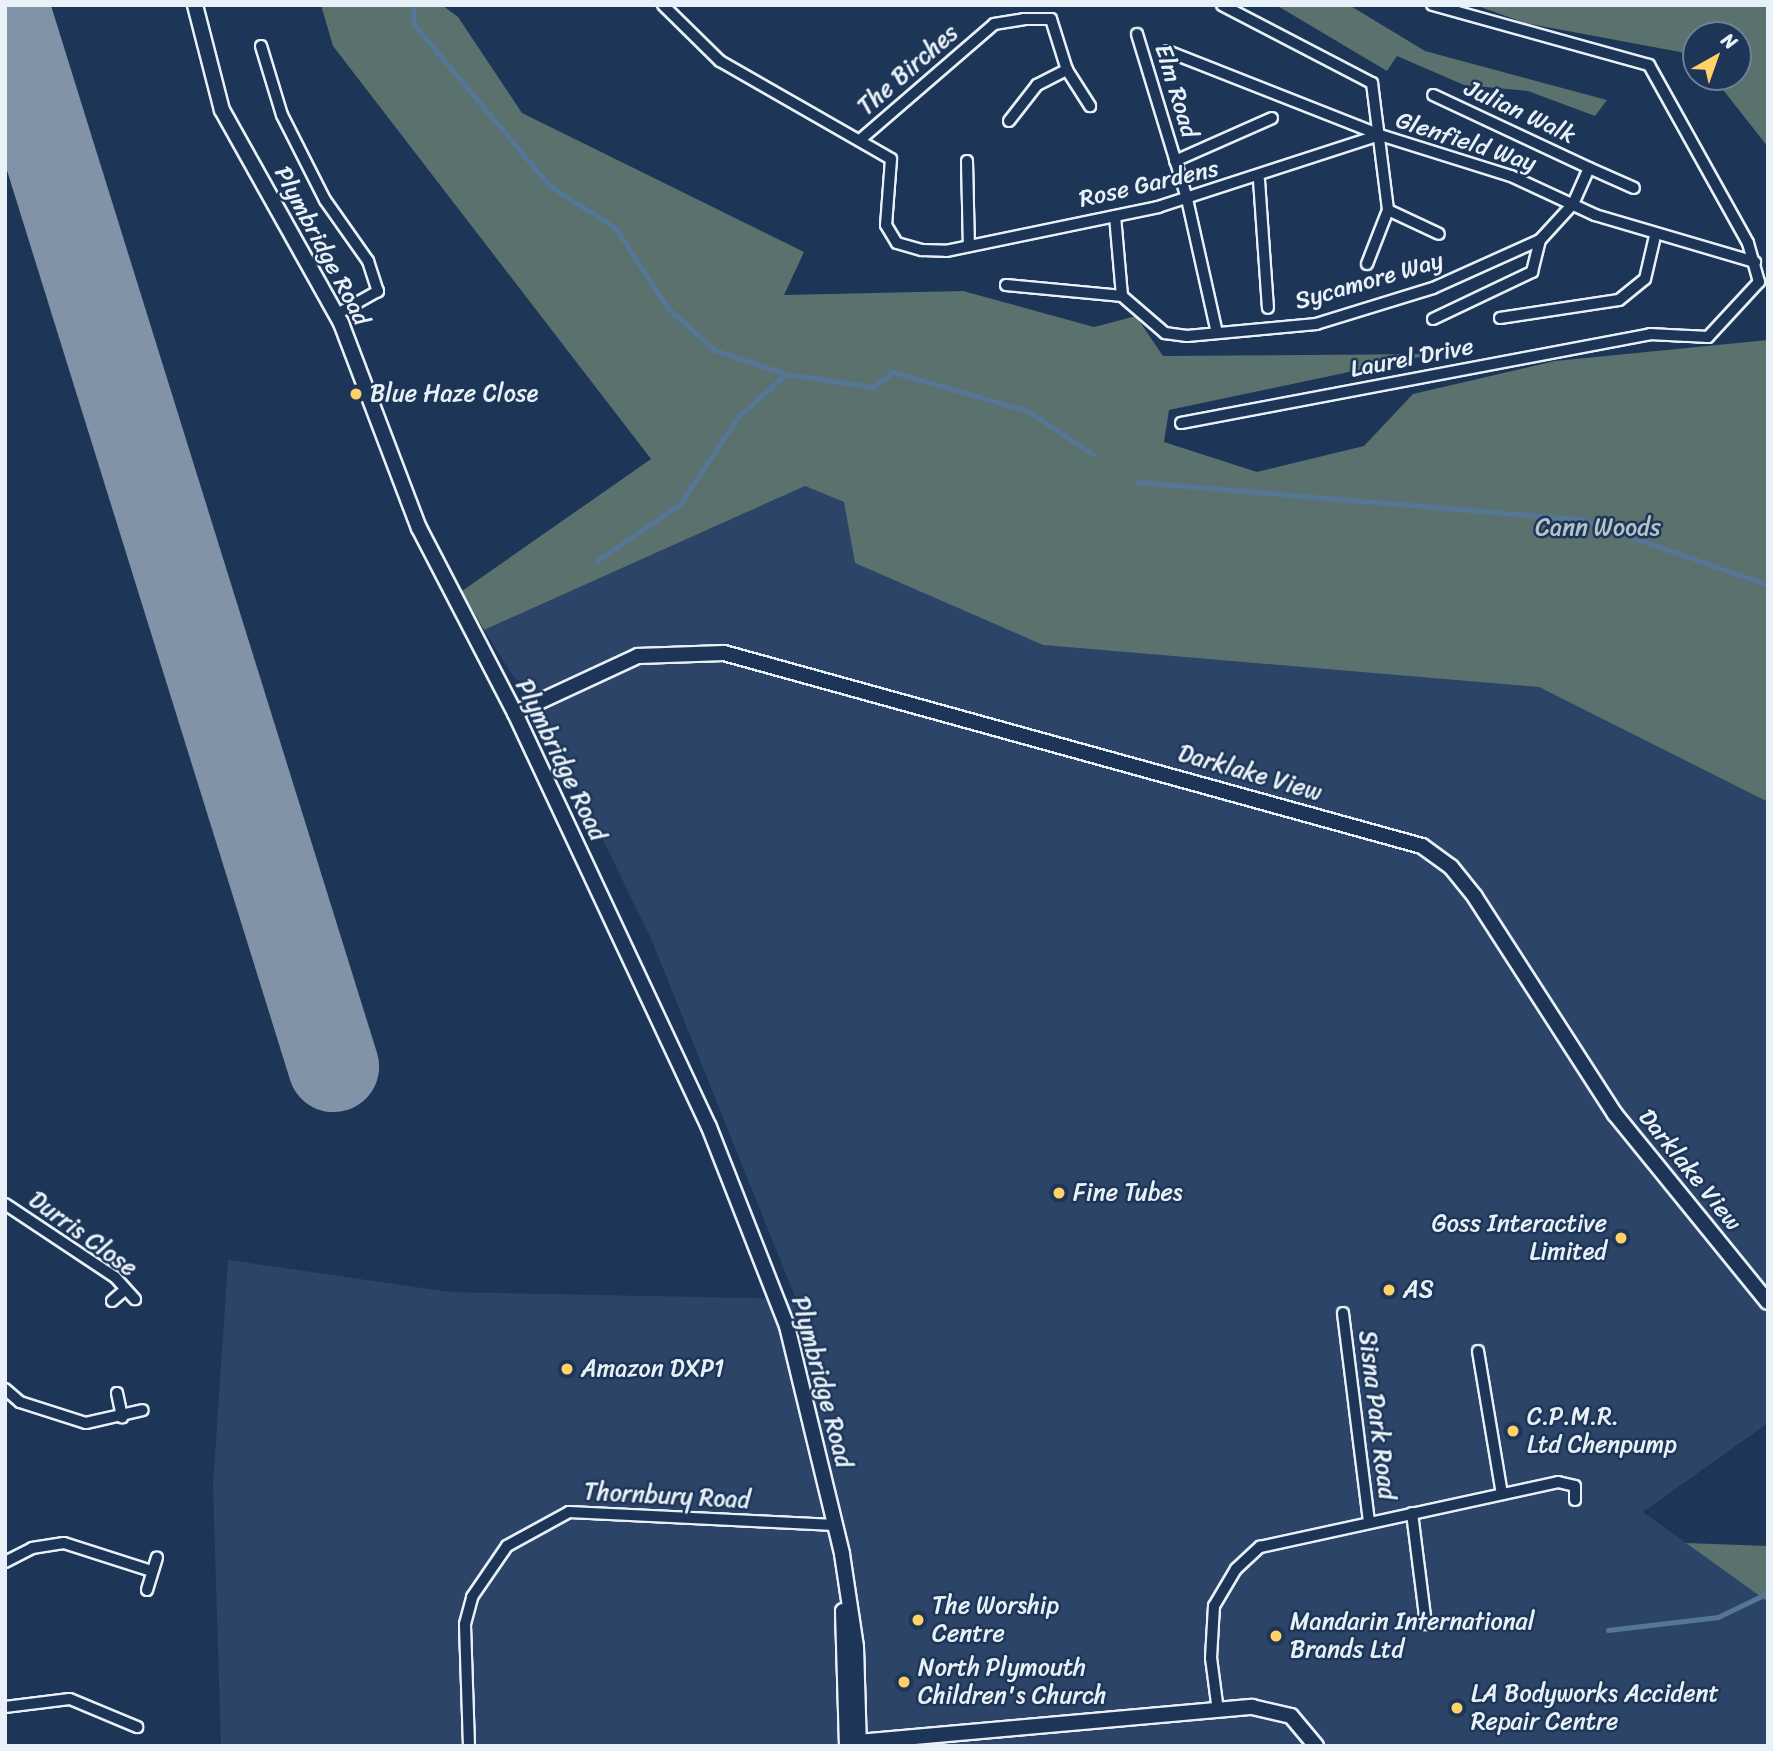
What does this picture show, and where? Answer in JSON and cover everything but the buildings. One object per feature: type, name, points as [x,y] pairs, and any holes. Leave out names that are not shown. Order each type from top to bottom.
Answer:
[{"type":"street","name":"Plymbridge Road","points":[[195,5],[222,110],[337,314],[418,528],[515,713],[719,1150],[787,1326],[842,1553],[856,1647],[853,1744]]},
{"type":"street","points":[[663,5],[720,61],[861,139]]},
{"type":"street","points":[[1222,5],[1359,72],[1372,83],[1388,210],[1367,264]]},
{"type":"street","points":[[1433,5],[1649,65],[1665,90],[1674,120],[1755,262]]},
{"type":"street","name":"The Birches","points":[[861,139],[994,24],[1051,19],[1067,70],[1090,106]]},
{"type":"street","name":"Elm Road","points":[[1137,34],[1187,199],[1216,333]]},
{"type":"street","points":[[261,46],[282,116],[325,200],[368,261],[378,291],[337,314]]},
{"type":"street","name":"Glenfield Way","points":[[1167,51],[1380,135],[1511,176],[1655,236],[1755,262]]},
{"type":"street","points":[[1009,121],[1037,85],[1067,70]]},
{"type":"street","name":"Julian Walk","points":[[1433,95],[1634,188]]},
{"type":"street","points":[[1175,161],[1272,118]]},
{"type":"street","name":"Rose Gardens","points":[[861,139],[891,159],[887,225],[897,243],[922,250],[969,246],[1187,199],[1259,180],[1380,135]]},
{"type":"street","points":[[967,161],[969,246]]},
{"type":"street","name":"Julian Walk","points":[[1573,204],[1590,168]]},
{"type":"street","points":[[1259,180],[1268,308]]},
{"type":"street","name":"Sycamore Way","points":[[1122,296],[1165,333],[1216,333],[1316,324],[1433,288],[1540,240],[1573,204]]},
{"type":"street","points":[[1388,210],[1439,234]]},
{"type":"street","points":[[1006,285],[1122,296],[1115,216]]},
{"type":"street","points":[[1500,318],[1619,300],[1645,279],[1655,236]]},
{"type":"street","points":[[1433,319],[1532,272],[1540,240]]},
{"type":"street","name":"Laurel Drive","points":[[1181,423],[1650,334],[1717,334],[1759,282],[1755,262]]},
{"type":"street","name":"Darklake View","points":[[515,713],[638,656],[723,653],[1422,846],[1451,867],[1475,897],[1615,1114],[1768,1302]]},
{"type":"street","name":"Durris Close","points":[[5,1204],[135,1298]]},
{"type":"street","points":[[112,1300],[126,1289]]},
{"type":"street","name":"Sisna Park Road","points":[[1343,1313],[1369,1521]]},
{"type":"street","points":[[1478,1351],[1502,1494]]},
{"type":"street","points":[[5,1389],[20,1402],[86,1423],[122,1417],[143,1410]]},
{"type":"street","points":[[117,1393],[122,1417]]},
{"type":"street","name":"Sisna Park Road","points":[[1218,1711],[1211,1629],[1214,1606],[1236,1569],[1277,1541],[1558,1482],[1575,1486],[1576,1500]]},
{"type":"street","name":"Thornbury Road","points":[[469,1746],[465,1624],[472,1597],[507,1546],[569,1512],[835,1525]]},
{"type":"street","name":"Sisna Park Road","points":[[1412,1513],[1426,1624]]},
{"type":"street","points":[[5,1562],[32,1548],[64,1544],[151,1571]]},
{"type":"street","points":[[147,1590],[157,1558]]},
{"type":"street","points":[[5,1707],[70,1699],[90,1702],[137,1727]]},
{"type":"street","points":[[853,1744],[1218,1711],[1276,1709],[1307,1728],[1316,1746]]},
{"type":"shaded area","points":[[805,486],[844,502],[1043,645],[1539,687],[1768,802],[1768,1423],[1643,1512],[1768,1602],[1768,1746],[221,1746],[213,1485],[228,1260],[450,1292],[796,1299],[652,941],[527,683],[515,679],[484,630]]},
{"type":"green space","name":"Cann Woods","points":[[321,5],[442,5],[458,17],[522,113],[804,252],[784,295],[963,291],[1094,327],[1136,316],[1163,356],[1434,354],[1169,410],[1164,442],[1257,472],[1364,446],[1413,394],[1555,361],[1768,340],[1768,802],[1539,687],[1043,645],[855,563],[844,502],[805,486],[484,630],[462,591],[651,459],[333,46]]},
{"type":"green space","points":[[1276,5],[1349,5],[1425,51],[1607,100],[1595,116],[1528,91],[1464,85],[1397,56],[1387,71]]},
{"type":"green space","points":[[1475,5],[1768,5],[1768,147],[1724,91],[1752,91],[1752,21],[1682,21],[1682,52],[1525,23]]},
{"type":"green space","points":[[1686,1543],[1768,1546],[1768,1602]]},
{"type":"waterway","points":[[414,5],[414,24],[550,186],[616,228],[668,308],[715,350],[786,374],[873,387],[893,372],[1028,411],[1093,454]]},
{"type":"waterway","points":[[597,561],[680,504],[738,417],[786,374]]},
{"type":"waterway","points":[[1137,482],[1580,519],[1768,585]]},
{"type":"waterway","points":[[1608,1630],[1718,1617],[1768,1593]]},
{"type":"runway","points":[[5,12],[333,1066]]},
{"type":"place","name":"Blue Haze Close","points":[[356,394]]},
{"type":"place","name":"Fine Tubes","points":[[1059,1193]]},
{"type":"place","name":"Goss Interactive Limited","points":[[1621,1238]]},
{"type":"place","name":"AS","points":[[1389,1290]]},
{"type":"place","name":"Amazon DXP1","points":[[567,1369]]},
{"type":"place","name":"C.P.M.R. Ltd Chenpump","points":[[1513,1431]]},
{"type":"place","name":"The Worship Centre","points":[[918,1620]]},
{"type":"place","name":"Mandarin International Brands Ltd","points":[[1276,1636]]},
{"type":"place","name":"North Plymouth Children's Church","points":[[904,1682]]},
{"type":"place","name":"LA Bodyworks Accident Repair Centre","points":[[1457,1708]]}]
